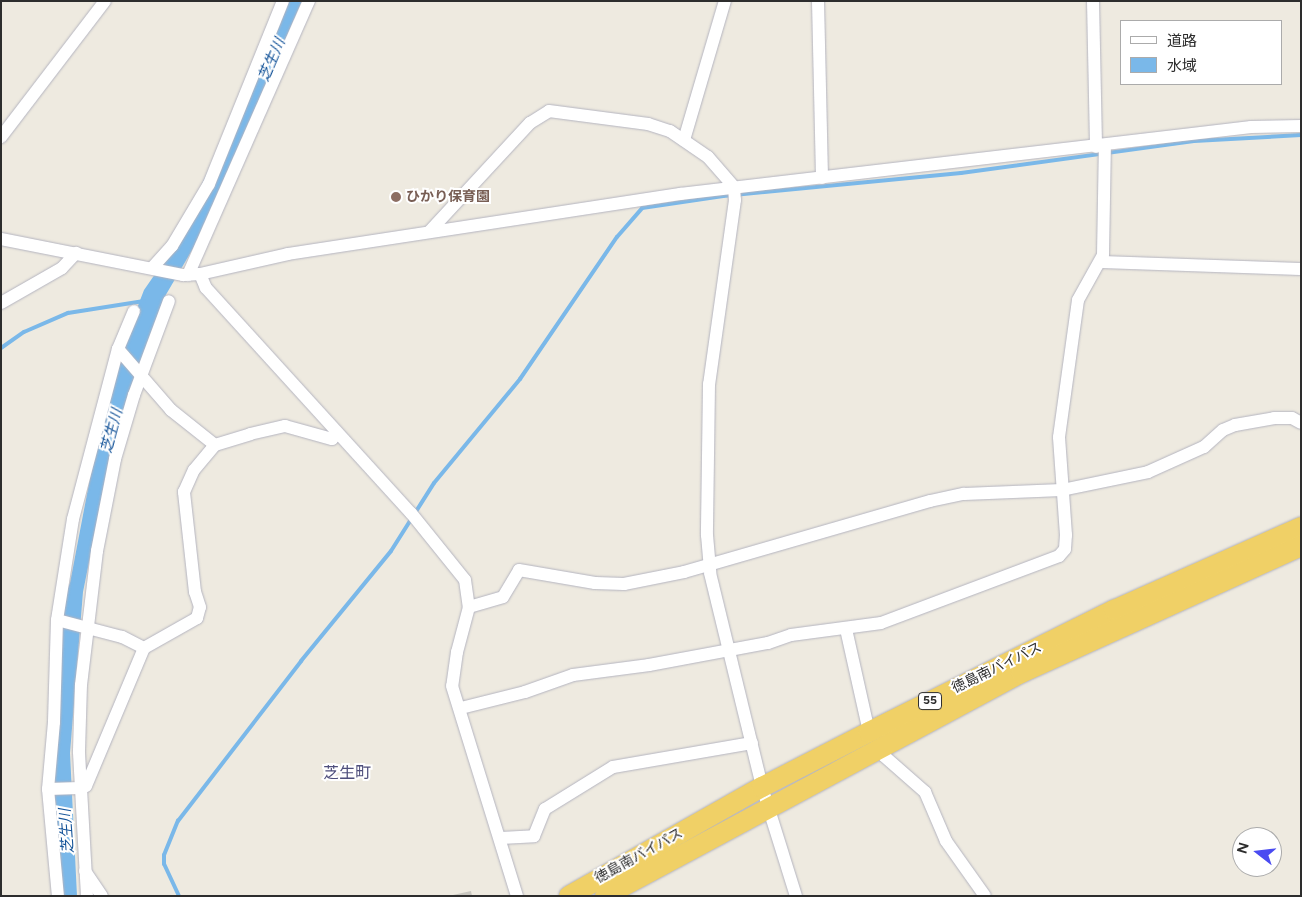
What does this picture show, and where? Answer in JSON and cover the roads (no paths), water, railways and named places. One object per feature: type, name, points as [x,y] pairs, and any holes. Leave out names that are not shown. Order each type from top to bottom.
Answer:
[{"type":"highway","name":"徳島南バイパス","points":[[604,896],[768,808],[874,740],[1114,610],[1301,527]]},
{"type":"highway","name":"徳島南バイパス","points":[[569,896],[762,787],[874,740],[1301,546]]},
{"type":"street","points":[[1,137],[105,1]]},
{"type":"street","points":[[154,268],[172,246],[209,184],[283,1]]},
{"type":"street","points":[[196,278],[309,1]]},
{"type":"street","points":[[684,140],[725,1]]},
{"type":"street","points":[[818,1],[822,178]]},
{"type":"street","points":[[462,708],[525,692],[573,675],[730,650],[791,635],[881,623],[1059,556],[1065,549],[1059,436],[1078,300],[1101,262],[1103,150],[1093,1]]},
{"type":"street","points":[[429,232],[530,123],[549,111],[648,124],[684,140],[719,167],[735,193],[710,384],[710,562],[762,787],[796,896]]},
{"type":"street","points":[[1,239],[154,268],[196,278],[288,254],[429,232],[735,193],[822,178],[1103,150],[1251,127],[1301,126]]},
{"type":"street","points":[[1,303],[62,268],[76,253]]},
{"type":"street","points":[[1101,262],[1301,269]]},
{"type":"street","points":[[196,278],[414,517],[457,566],[465,580],[469,607],[457,652],[452,686],[462,708],[517,896]]},
{"type":"street","points":[[87,896],[78,788],[81,685],[86,630],[97,551],[115,459],[140,374],[169,301]]},
{"type":"street","points":[[58,896],[51,789],[59,620],[73,519],[119,350],[134,311]]},
{"type":"street","points":[[119,350],[171,410],[215,444]]},
{"type":"street","points":[[469,607],[503,597],[519,570],[595,583],[624,584],[684,572],[710,562],[947,497],[1062,490],[1148,472],[1204,447],[1223,430],[1235,425],[1274,418],[1292,418],[1301,423]]},
{"type":"street","points":[[51,789],[86,786],[144,648],[197,618],[200,607],[195,592],[184,492],[194,470],[215,444],[285,426],[332,438],[337,433]]},
{"type":"street","points":[[59,620],[86,630],[122,638],[144,648]]},
{"type":"street","points":[[846,629],[874,740],[884,756],[925,792],[946,841],[985,896]]},
{"type":"street","points":[[501,838],[534,836],[545,809],[612,767],[752,742]]},
{"type":"street","points":[[85,870],[102,896]]},
{"type":"water","name":"芝生川","points":[[288,1],[302,1],[198,240],[164,298],[110,458],[83,592],[70,753],[77,896],[63,896],[53,773],[63,598],[70,583],[104,405],[124,342],[144,290],[169,254]]},
{"type":"waterway","points":[[179,896],[164,864],[164,855],[178,821],[301,661],[391,551],[434,483],[520,379],[617,237],[642,208],[723,196],[961,173],[1194,141],[1301,135]]},
{"type":"waterway","points":[[1,348],[24,332],[68,313],[144,301]]},
{"type":"place","name":"ひかり保育園","points":[[396,197]]},
{"type":"district","name":"芝生町","points":[[347,773]]}]
